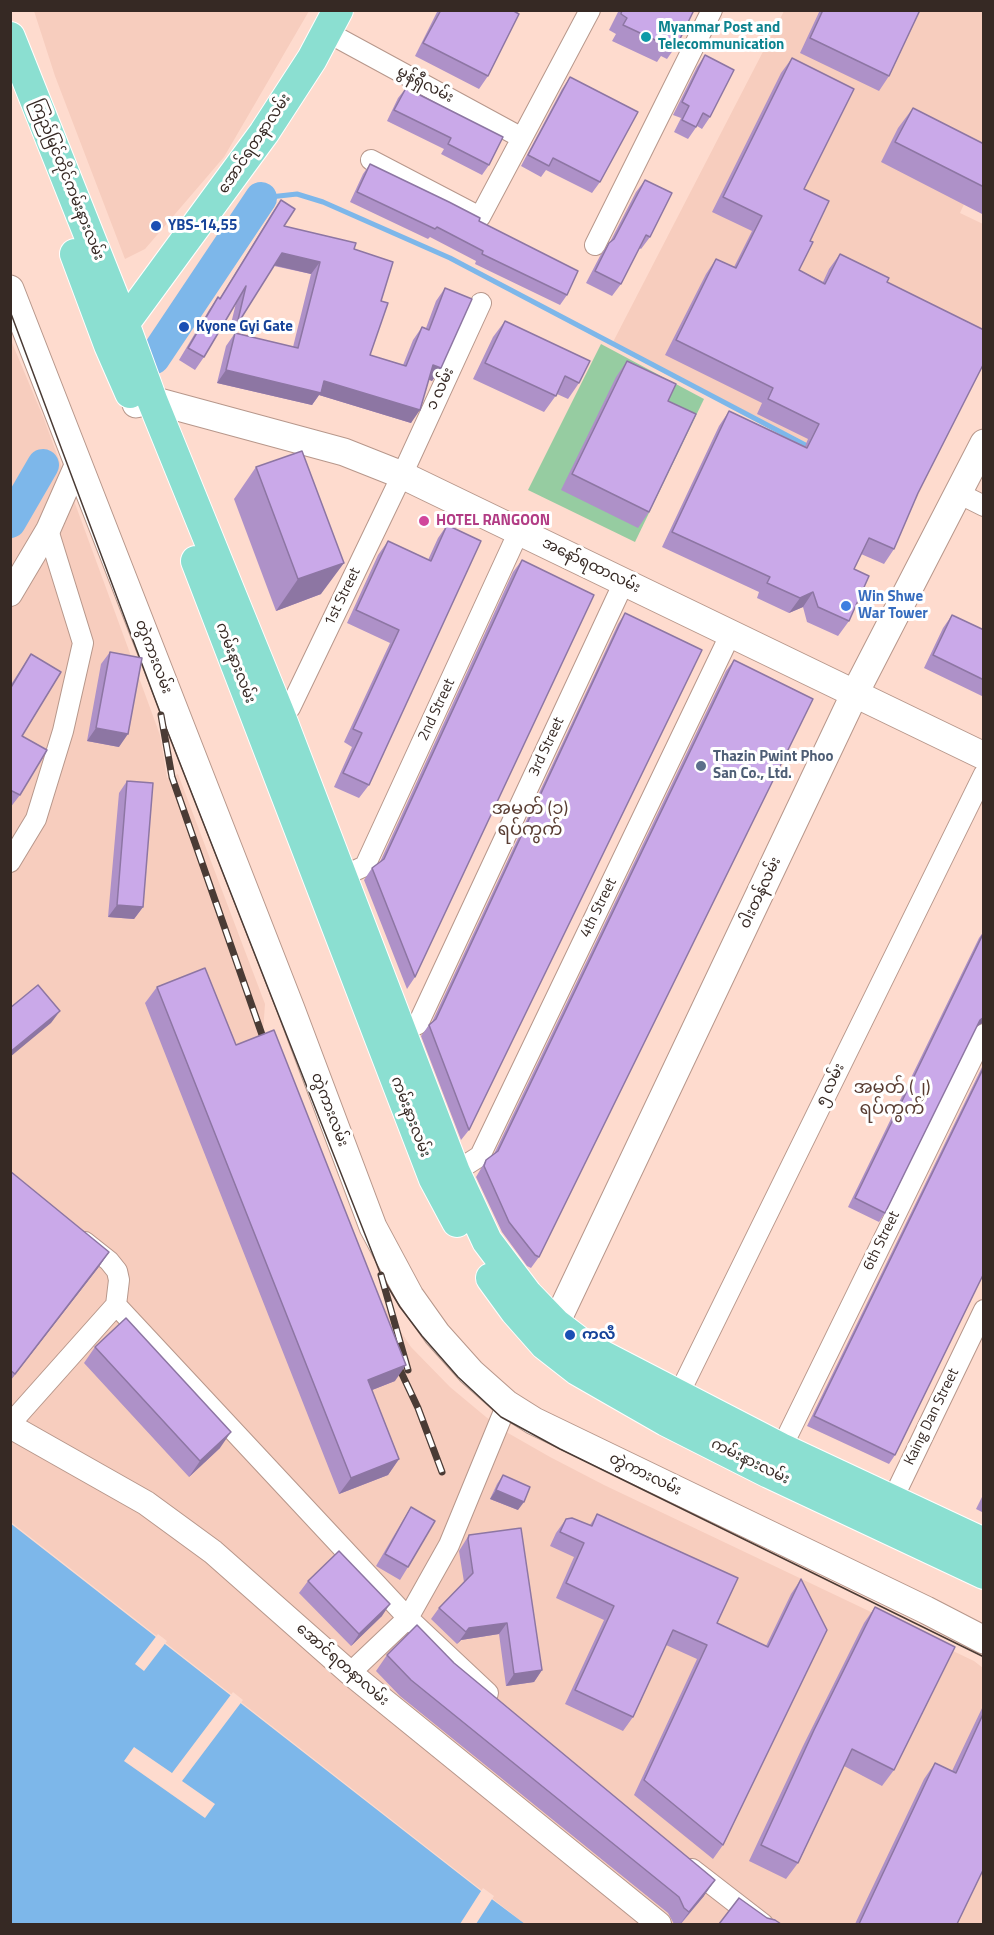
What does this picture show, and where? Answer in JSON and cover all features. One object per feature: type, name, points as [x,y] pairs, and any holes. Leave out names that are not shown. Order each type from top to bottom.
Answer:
[{"type":"main road","name":"အောင်ရတနာလမ်း","points":[[117,334],[264,133],[333,21]]},
{"type":"main road","name":"ကြည်မြင်တိုင်ကမ်းနားလမ်း","points":[[10,37],[117,334]]},
{"type":"main road","name":"ကြည်မြင်တိုင်ကမ်းနားလမ်း","points":[[10,86],[117,334]]},
{"type":"main road","name":"တွဲကားလမ်း","points":[[10,289],[291,1009],[373,1227],[410,1296],[437,1334],[471,1372],[507,1404],[534,1421],[984,1640]]},
{"type":"main road","name":"ကမ်းနားလမ်း","points":[[117,334],[269,719],[472,1251],[515,1311],[545,1344],[577,1370],[672,1408],[886,1513],[984,1574]]},
{"type":"main road","name":"အနော်ရထာလမ်း","points":[[144,402],[344,452],[402,475],[984,756]]},
{"type":"main road","name":"ဝါးတန်လမ်း","points":[[545,1344],[855,693],[984,443]]},
{"type":"main road","points":[[545,1344],[594,1400],[672,1436],[984,1595]]},
{"type":"main road","name":"ကမ်းနားလမ်း","points":[[886,1513],[984,1543]]},
{"type":"street","points":[[370,160],[480,217],[590,10]]},
{"type":"street","points":[[595,245],[712,10]]},
{"type":"street","name":"မွန်ရှီလမ်း","points":[[333,21],[522,138]]},
{"type":"street","name":"၁ လမ်း","points":[[402,475],[481,303]]},
{"type":"street","points":[[10,594],[48,530],[78,462]]},
{"type":"street","name":"1st Street","points":[[269,719],[290,708],[402,475]]},
{"type":"street","points":[[958,494],[984,506]]},
{"type":"street","points":[[10,862],[36,819],[63,731],[83,643],[48,530]]},
{"type":"street","name":"2nd Street","points":[[331,882],[365,866],[519,531]]},
{"type":"street","name":"3rd Street","points":[[390,1037],[418,1024],[624,582]]},
{"type":"street","name":"4th Street","points":[[444,1175],[480,1156],[731,633]]},
{"type":"street","name":"၅ လမ်း","points":[[672,1408],[984,774]]},
{"type":"street","name":"6th Street","points":[[775,1460],[984,1034]]},
{"type":"street","points":[[10,1425],[116,1305],[120,1280],[117,1271],[109,1261],[73,1232]]},
{"type":"street","points":[[116,1305],[408,1618],[502,1706]]},
{"type":"street","name":"Kaing Dan Street","points":[[886,1513],[984,1310]]},
{"type":"street","points":[[350,1673],[408,1618],[449,1545],[507,1404]]},
{"type":"street","name":"အောင်ရတနာလမ်း","points":[[10,1425],[146,1503],[204,1545],[350,1673],[659,1924]]},
{"type":"street","points":[[675,1855],[716,1890],[764,1924]]},
{"type":"shaded area","points":[[34,10],[309,11],[224,157],[145,249],[125,259],[55,76]]},
{"type":"shaded area","points":[[784,11],[983,11],[983,162],[960,213],[983,224],[983,358],[916,500],[613,342]]},
{"type":"shaded area","points":[[10,338],[44,419],[160,735],[167,778],[178,774],[265,1004],[263,1032],[353,1260],[411,1347],[450,1387],[508,1433],[604,1485],[974,1661],[983,1668],[983,1924],[525,1924],[11,1522]]},
{"type":"green space","points":[[601,344],[704,399],[635,542],[528,490]]},
{"type":"water","points":[[10,1523],[481,1891],[525,1924],[11,1924]]},
{"type":"pier","points":[[158,1634],[167,1641],[144,1671],[135,1664]]},
{"type":"pier","points":[[233,1692],[243,1700],[182,1781],[215,1804],[205,1818],[124,1761],[134,1747],[172,1773]]},
{"type":"pier","points":[[483,1888],[494,1896],[476,1924],[460,1924]]},
{"type":"building","points":[[441,10],[512,10],[519,14],[488,76],[423,43]]},
{"type":"building","points":[[622,10],[694,10],[678,43],[671,40],[668,46],[623,25],[627,18],[621,14]]},
{"type":"building","points":[[823,10],[920,10],[889,76],[810,38]]},
{"type":"building","points":[[705,55],[734,70],[710,117],[703,113],[696,127],[682,120],[689,106],[682,102]]},
{"type":"building","points":[[792,58],[854,89],[804,189],[829,201],[799,270],[825,284],[840,254],[889,278],[887,282],[984,330],[984,363],[918,493],[894,549],[869,538],[854,569],[869,576],[849,621],[818,607],[813,592],[800,598],[767,583],[770,577],[672,532],[729,411],[807,448],[819,424],[768,399],[773,388],[676,340],[716,259],[736,268],[762,216],[723,197]]},
{"type":"building","points":[[570,77],[638,112],[600,182],[553,158],[549,166],[528,155]]},
{"type":"building","points":[[406,88],[503,137],[489,165],[448,144],[451,138],[394,110]]},
{"type":"building","points":[[913,108],[984,144],[984,187],[895,142]]},
{"type":"building","points":[[370,164],[449,202],[480,218],[479,221],[578,271],[567,295],[482,254],[483,251],[437,227],[435,229],[357,192]]},
{"type":"building","points":[[645,180],[672,193],[650,237],[646,235],[621,284],[595,271]]},
{"type":"building","points":[[281,200],[295,209],[284,226],[356,243],[354,249],[393,262],[381,301],[388,303],[370,355],[406,366],[422,327],[429,330],[445,288],[472,299],[441,368],[433,365],[420,410],[324,381],[321,393],[226,370],[235,333],[298,348],[320,262],[282,253],[238,320],[246,286],[204,357],[188,348]]},
{"type":"building","points":[[505,321],[590,361],[579,383],[565,376],[556,396],[485,363]]},
{"type":"building","points":[[627,361],[676,384],[668,401],[696,414],[649,512],[572,474]]},
{"type":"building","points":[[302,451],[344,563],[298,579],[256,467]]},
{"type":"building","points":[[447,525],[481,541],[369,785],[343,773],[362,733],[353,729],[399,630],[356,610],[388,541],[431,561]]},
{"type":"building","points":[[522,560],[594,595],[415,977],[372,868],[384,859]]},
{"type":"building","points":[[625,613],[702,650],[469,1130],[429,1025],[436,1019]]},
{"type":"building","points":[[952,615],[984,630],[984,680],[933,655]]},
{"type":"building","points":[[110,652],[142,658],[128,734],[96,728]]},
{"type":"building","points":[[31,654],[61,672],[22,736],[47,750],[20,795],[10,790],[10,689]]},
{"type":"building","points":[[734,660],[813,699],[539,1257],[509,1222],[484,1166],[486,1160],[498,1151]]},
{"type":"building","points":[[127,781],[153,783],[143,907],[117,905]]},
{"type":"building","points":[[984,932],[984,1017],[980,1020],[885,1213],[855,1198]]},
{"type":"building","points":[[205,968],[236,1045],[274,1030],[406,1365],[368,1380],[399,1459],[351,1478],[157,987]]},
{"type":"building","points":[[38,985],[60,1011],[10,1052],[10,1008]]},
{"type":"building","points":[[984,1067],[984,1273],[895,1455],[814,1416]]},
{"type":"building","points":[[10,1171],[109,1252],[15,1374],[10,1370]]},
{"type":"building","points":[[126,1318],[231,1432],[200,1461],[95,1347]]},
{"type":"building","points":[[503,1475],[530,1487],[524,1502],[496,1490]]},
{"type":"building","points":[[411,1507],[435,1521],[408,1567],[385,1554]]},
{"type":"building","points":[[597,1514],[738,1578],[717,1623],[768,1647],[801,1579],[827,1630],[723,1845],[644,1780],[707,1645],[673,1630],[633,1717],[575,1690],[614,1606],[566,1583],[584,1543],[560,1532],[566,1519],[572,1518],[592,1526]]},
{"type":"building","points":[[521,1528],[542,1670],[514,1674],[507,1623],[469,1628],[466,1632],[439,1608],[473,1573],[469,1535]]},
{"type":"building","points":[[339,1551],[390,1604],[359,1634],[308,1581]]},
{"type":"building","points":[[875,1607],[955,1647],[894,1770],[852,1749],[798,1863],[761,1845],[814,1730]]},
{"type":"building","points":[[417,1625],[454,1663],[715,1880],[689,1912],[684,1908],[679,1897],[411,1680],[387,1655]]},
{"type":"building","points":[[984,1712],[984,1868],[957,1924],[859,1924],[935,1763],[956,1773]]},
{"type":"building","points":[[739,1898],[767,1918],[781,1924],[719,1924]]},
{"type":"waterway","points":[[261,198],[297,194],[323,202],[450,258],[811,448]]},
{"type":"waterway","points":[[154,358],[261,198]]},
{"type":"waterway","points":[[10,522],[43,465]]},
{"type":"tram line","points":[[10,311],[161,715],[381,1275],[400,1307],[458,1377],[501,1417],[560,1449],[984,1657]]},
{"type":"railway","points":[[161,715],[172,777],[267,1049]]},
{"type":"railway","points":[[381,1275],[408,1370]]},
{"type":"railway","points":[[394,1357],[418,1408],[442,1472]]},
{"type":"place","name":"Myanmar Post and Telecommunication","points":[[646,37]]},
{"type":"place","name":"YBS-14,55","points":[[156,226]]},
{"type":"place","name":"Kyone Gyi Gate","points":[[184,327]]},
{"type":"place","name":"HOTEL RANGOON","points":[[424,521]]},
{"type":"place","name":"Win Shwe War Tower","points":[[846,606]]},
{"type":"place","name":"Thazin Pwint Phoo San Co., Ltd.","points":[[701,766]]},
{"type":"place","name":"ကလီ","points":[[570,1335]]},
{"type":"district","name":"အမှတ် (၁) ရပ်ကွက်","points":[[530,820]]},
{"type":"district","name":"အမှတ် (၂) ရပ်ကွက်","points":[[892,1099]]}]
